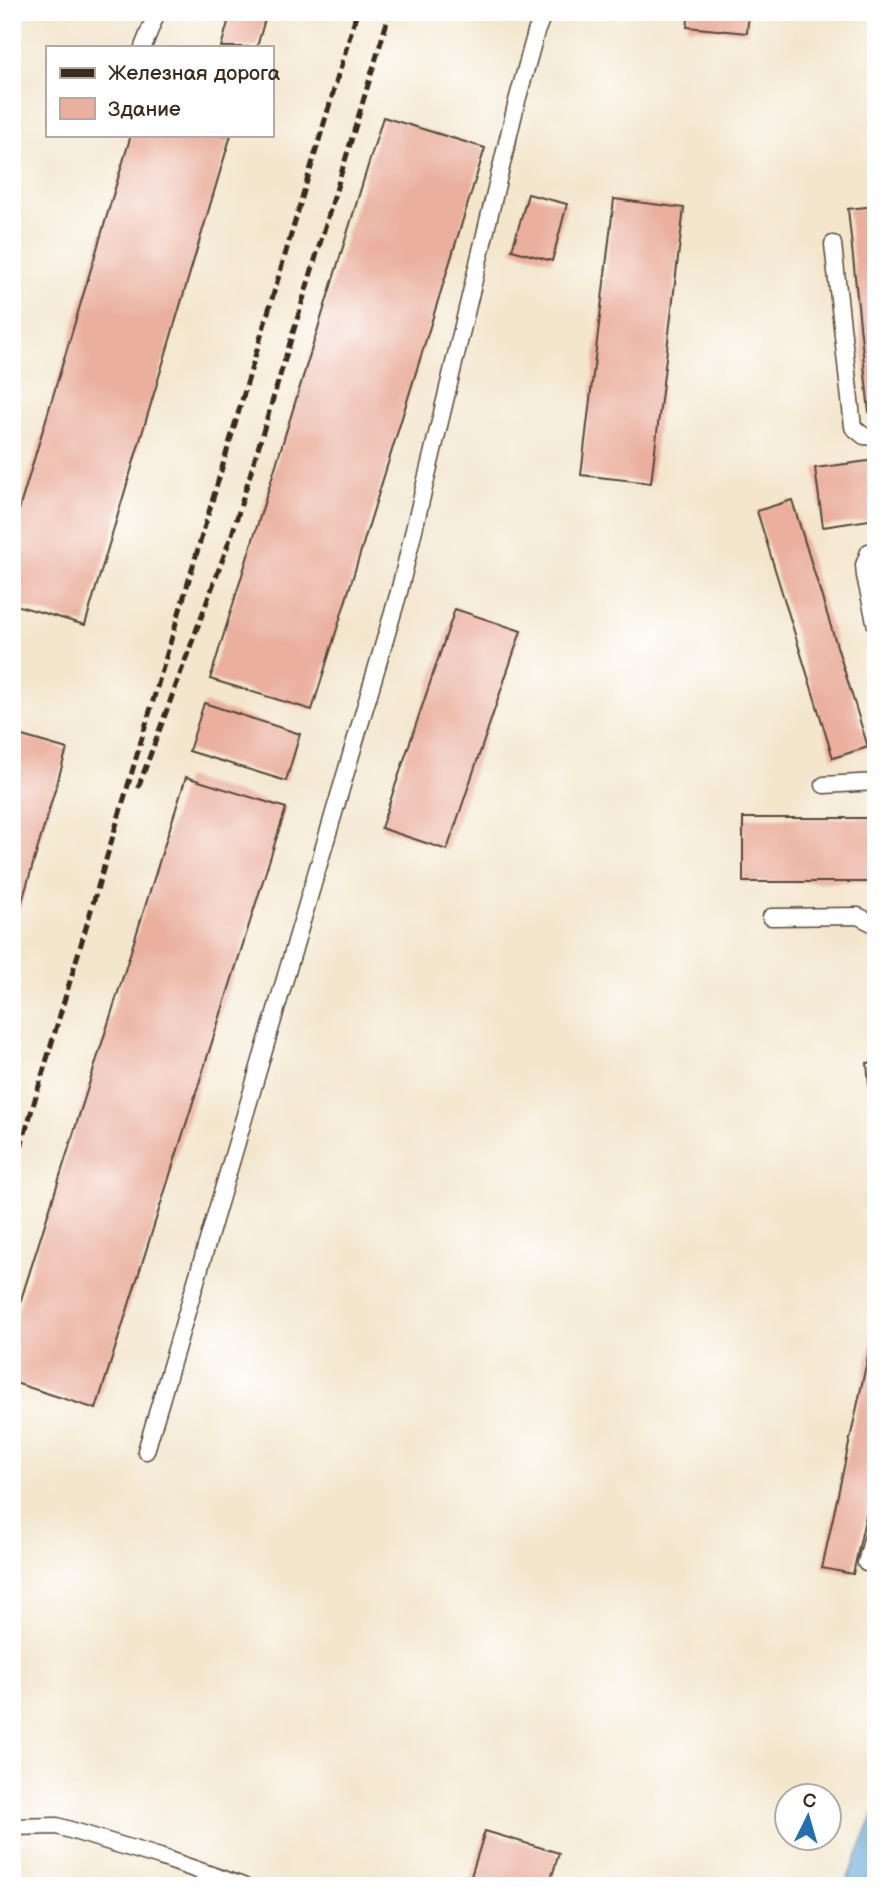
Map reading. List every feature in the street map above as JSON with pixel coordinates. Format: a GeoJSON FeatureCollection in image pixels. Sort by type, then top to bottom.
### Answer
{"type":"FeatureCollection","features":[{"type":"Feature","properties":{"kind":"lane"},"geometry":{"type":"LineString","coordinates":[[143,46],[157,12]]}},
{"type":"Feature","properties":{"kind":"lane"},"geometry":{"type":"LineString","coordinates":[[146,1451],[399,592],[517,101],[544,12]]}},
{"type":"Feature","properties":{"kind":"lane"},"geometry":{"type":"LineString","coordinates":[[833,244],[853,428],[864,436],[876,437]]}},
{"type":"Feature","properties":{"kind":"lane"},"geometry":{"type":"LineString","coordinates":[[876,550],[869,552],[864,565],[876,626]]}},
{"type":"Feature","properties":{"kind":"lane"},"geometry":{"type":"LineString","coordinates":[[824,785],[876,782]]}},
{"type":"Feature","properties":{"kind":"lane"},"geometry":{"type":"LineString","coordinates":[[771,917],[858,916],[876,925]]}},
{"type":"Feature","properties":{"kind":"lane"},"geometry":{"type":"LineString","coordinates":[[866,1563],[876,1525]]}},
{"type":"Feature","properties":{"kind":"lane"},"geometry":{"type":"LineString","coordinates":[[12,1827],[57,1826],[160,1857],[243,1886]]}},
{"type":"Feature","properties":{"kind":"water"},"geometry":{"type":"Polygon","coordinates":[[[876,1809],[876,1886],[845,1886],[876,1809]]]}},
{"type":"Feature","properties":{"kind":"building"},"geometry":{"type":"Polygon","coordinates":[[[231,12],[267,12],[257,46],[221,46],[231,12]]]}},
{"type":"Feature","properties":{"kind":"building"},"geometry":{"type":"Polygon","coordinates":[[[689,12],[749,12],[747,33],[687,27],[689,12]]]}},
{"type":"Feature","properties":{"kind":"building"},"geometry":{"type":"Polygon","coordinates":[[[383,117],[485,148],[312,710],[210,679],[383,117]]]}},
{"type":"Feature","properties":{"kind":"building"},"geometry":{"type":"Polygon","coordinates":[[[131,136],[231,136],[85,625],[12,604],[12,533],[131,136]]]}},
{"type":"Feature","properties":{"kind":"building"},"geometry":{"type":"Polygon","coordinates":[[[528,194],[567,204],[552,261],[512,250],[528,194]]]}},
{"type":"Feature","properties":{"kind":"building"},"geometry":{"type":"Polygon","coordinates":[[[614,199],[684,208],[651,483],[581,475],[614,199]]]}},
{"type":"Feature","properties":{"kind":"building"},"geometry":{"type":"Polygon","coordinates":[[[876,206],[876,412],[869,412],[848,209],[876,206]]]}},
{"type":"Feature","properties":{"kind":"building"},"geometry":{"type":"Polygon","coordinates":[[[876,460],[876,519],[823,527],[815,468],[876,460]]]}},
{"type":"Feature","properties":{"kind":"building"},"geometry":{"type":"Polygon","coordinates":[[[792,500],[868,747],[833,758],[757,511],[792,500]]]}},
{"type":"Feature","properties":{"kind":"building"},"geometry":{"type":"Polygon","coordinates":[[[455,609],[521,631],[447,850],[381,828],[455,609]]]}},
{"type":"Feature","properties":{"kind":"building"},"geometry":{"type":"Polygon","coordinates":[[[204,703],[300,734],[286,781],[189,751],[204,703]]]}},
{"type":"Feature","properties":{"kind":"building"},"geometry":{"type":"Polygon","coordinates":[[[12,733],[67,749],[13,932],[12,932],[12,733]]]}},
{"type":"Feature","properties":{"kind":"building"},"geometry":{"type":"Polygon","coordinates":[[[186,777],[286,808],[96,1409],[12,1382],[12,1328],[186,777]]]}},
{"type":"Feature","properties":{"kind":"building"},"geometry":{"type":"Polygon","coordinates":[[[743,818],[876,818],[876,882],[743,882],[743,818]]]}},
{"type":"Feature","properties":{"kind":"building"},"geometry":{"type":"Polygon","coordinates":[[[876,1062],[876,1143],[874,1143],[867,1063],[876,1062]]]}},
{"type":"Feature","properties":{"kind":"building"},"geometry":{"type":"Polygon","coordinates":[[[875,1324],[876,1470],[853,1574],[822,1568],[875,1324]]]}},
{"type":"Feature","properties":{"kind":"building"},"geometry":{"type":"Polygon","coordinates":[[[485,1831],[559,1853],[549,1886],[468,1886],[485,1831]]]}},
{"type":"Feature","properties":{"kind":"railway"},"geometry":{"type":"LineString","coordinates":[[12,1177],[357,12]]}},
{"type":"Feature","properties":{"kind":"railway"},"geometry":{"type":"LineString","coordinates":[[138,788],[233,531],[390,12]]}}]}
